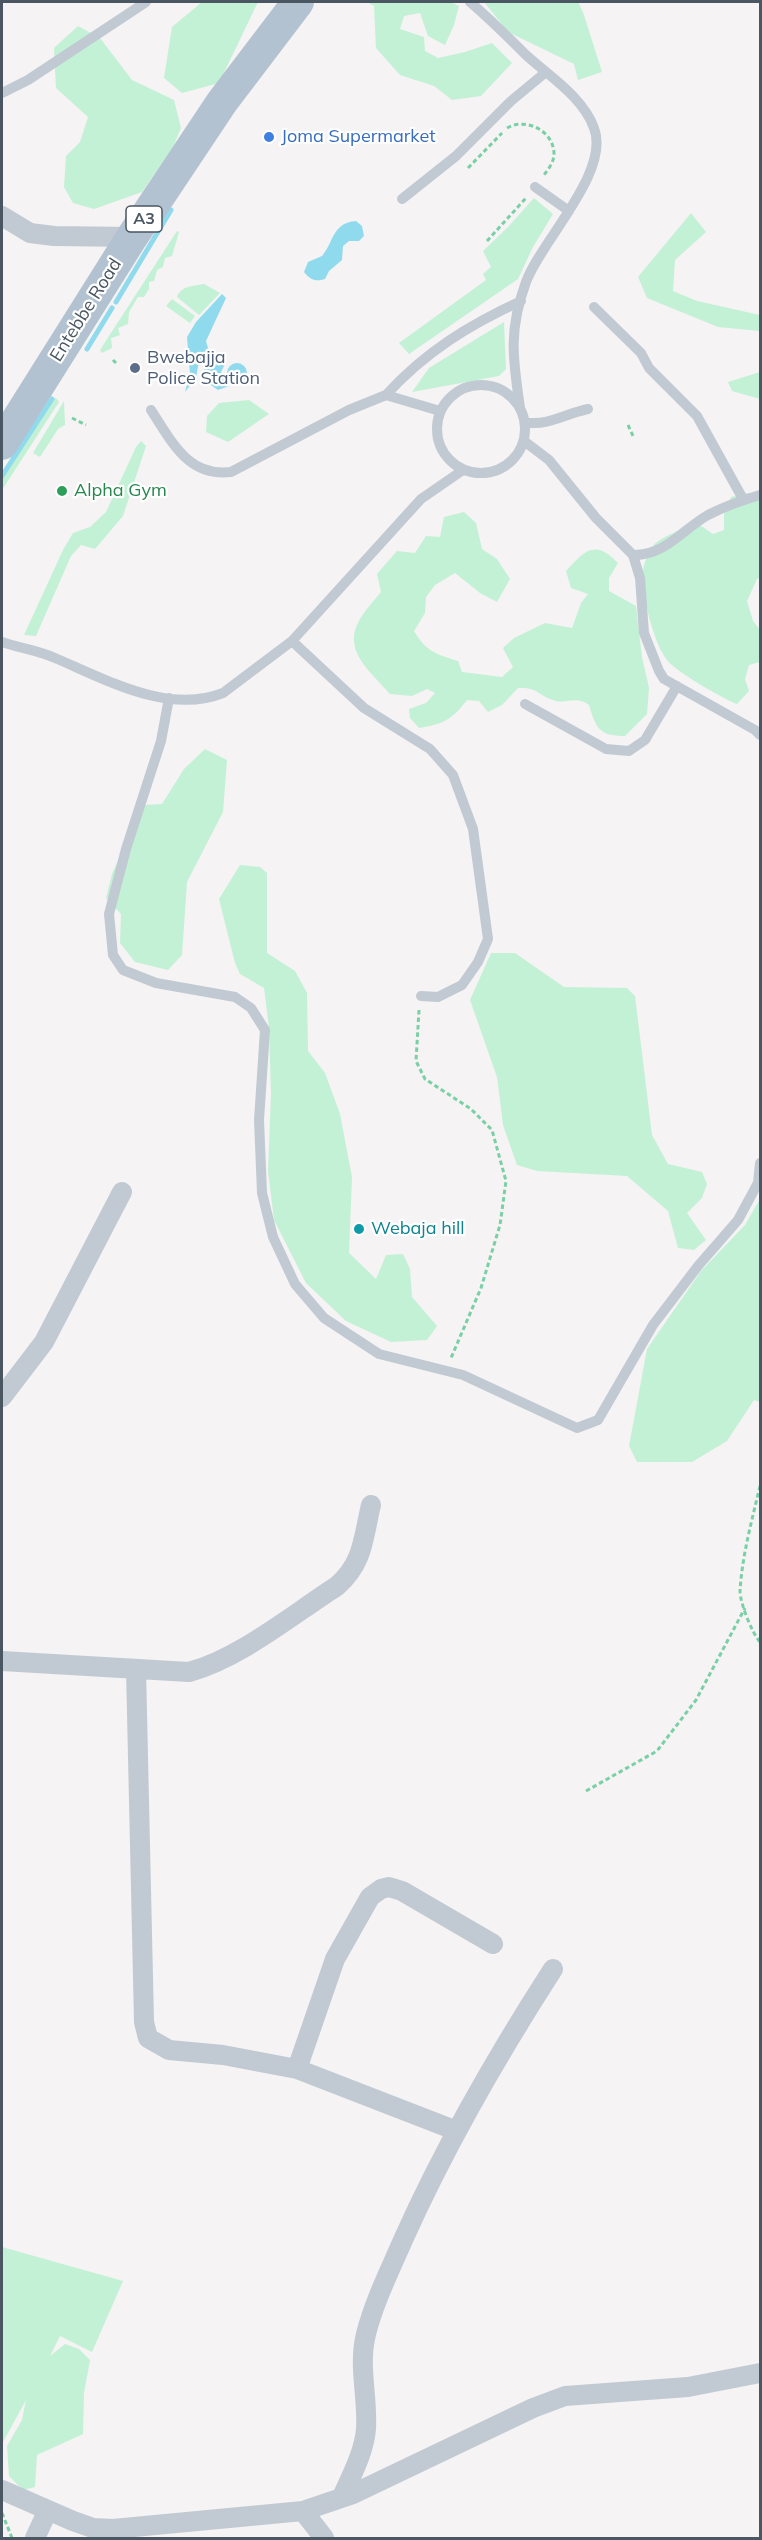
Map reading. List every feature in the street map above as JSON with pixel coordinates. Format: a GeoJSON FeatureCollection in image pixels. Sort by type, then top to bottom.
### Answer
{"type":"FeatureCollection","features":[{"type":"Feature","properties":{"kind":"main road","name":"Entebbe Road"},"geometry":{"type":"LineString","coordinates":[[2,444],[132,237],[222,102],[298,2]]}},
{"type":"Feature","properties":{"kind":"street"},"geometry":{"type":"LineString","coordinates":[[2,216],[30,233],[54,236],[132,237]]}},
{"type":"Feature","properties":{"kind":"street"},"geometry":{"type":"LineString","coordinates":[[2,1398],[44,1342],[122,1192]]}},
{"type":"Feature","properties":{"kind":"street"},"geometry":{"type":"LineString","coordinates":[[2,1661],[189,1672],[206,1667],[242,1648],[337,1586],[348,1576],[358,1563],[371,1505]]}},
{"type":"Feature","properties":{"kind":"street"},"geometry":{"type":"LineString","coordinates":[[136,1669],[144,2022],[148,2038],[169,2050],[223,2055],[297,2069],[457,2131]]}},
{"type":"Feature","properties":{"kind":"street"},"geometry":{"type":"LineString","coordinates":[[297,2069],[335,1959],[370,1897],[381,1889],[389,1887],[402,1891],[492,1944]]}},
{"type":"Feature","properties":{"kind":"street"},"geometry":{"type":"LineString","coordinates":[[342,2498],[362,2448],[366,2428],[362,2356],[367,2332],[394,2260],[428,2185],[457,2131],[507,2041],[553,1969]]}},
{"type":"Feature","properties":{"kind":"street"},"geometry":{"type":"LineString","coordinates":[[2,2490],[93,2528],[113,2529],[303,2511],[342,2498],[533,2408],[565,2396],[688,2387],[760,2373]]}},
{"type":"Feature","properties":{"kind":"street"},"geometry":{"type":"LineString","coordinates":[[35,2538],[48,2510]]}},
{"type":"Feature","properties":{"kind":"street"},"geometry":{"type":"LineString","coordinates":[[303,2511],[324,2538]]}},
{"type":"Feature","properties":{"kind":"lane"},"geometry":{"type":"LineString","coordinates":[[2,93],[28,80],[146,2]]}},
{"type":"Feature","properties":{"kind":"lane"},"geometry":{"type":"LineString","coordinates":[[470,2],[578,101],[594,128],[596,144],[588,177],[569,211],[540,253],[526,282],[514,327],[513,363],[520,408],[525,422],[524,441],[518,455],[507,466],[493,473],[478,474],[463,470],[450,462],[441,450],[436,435],[440,411],[449,397],[463,388],[479,384],[495,387],[510,395],[520,408]]}},
{"type":"Feature","properties":{"kind":"lane"},"geometry":{"type":"LineString","coordinates":[[402,199],[456,156],[511,100],[546,72]]}},
{"type":"Feature","properties":{"kind":"lane"},"geometry":{"type":"LineString","coordinates":[[535,187],[569,211]]}},
{"type":"Feature","properties":{"kind":"lane"},"geometry":{"type":"LineString","coordinates":[[151,410],[179,452],[198,468],[217,474],[231,472],[349,410],[386,395],[440,345],[477,321],[521,301]]}},
{"type":"Feature","properties":{"kind":"lane"},"geometry":{"type":"LineString","coordinates":[[594,307],[640,353],[649,368],[697,416],[743,499]]}},
{"type":"Feature","properties":{"kind":"lane"},"geometry":{"type":"LineString","coordinates":[[386,395],[440,411]]}},
{"type":"Feature","properties":{"kind":"lane"},"geometry":{"type":"LineString","coordinates":[[525,422],[537,425],[570,412],[588,410]]}},
{"type":"Feature","properties":{"kind":"lane"},"geometry":{"type":"LineString","coordinates":[[524,441],[549,460],[596,518],[633,555],[640,578],[644,633],[664,679],[759,731]]}},
{"type":"Feature","properties":{"kind":"lane"},"geometry":{"type":"LineString","coordinates":[[2,642],[52,656],[145,695],[169,698],[212,698],[223,693],[292,641],[421,499],[463,470]]}},
{"type":"Feature","properties":{"kind":"lane"},"geometry":{"type":"LineString","coordinates":[[633,555],[646,556],[680,536],[707,515],[743,499],[760,495]]}},
{"type":"Feature","properties":{"kind":"lane"},"geometry":{"type":"LineString","coordinates":[[292,641],[364,708],[430,749],[453,775],[473,829],[488,939],[478,962],[462,985],[438,997],[421,996]]}},
{"type":"Feature","properties":{"kind":"lane"},"geometry":{"type":"LineString","coordinates":[[525,704],[606,749],[629,751],[645,740],[677,686]]}},
{"type":"Feature","properties":{"kind":"lane"},"geometry":{"type":"LineString","coordinates":[[169,698],[162,741],[126,849],[110,914],[113,955],[123,970],[156,983],[235,997],[251,1008],[264,1030],[259,1120],[262,1193],[273,1237],[296,1284],[324,1318],[379,1354],[474,1380],[577,1428],[598,1420],[652,1325],[738,1220],[759,1181],[760,1163]]}},
{"type":"Feature","properties":{"kind":"path"},"geometry":{"type":"LineString","coordinates":[[468,168],[508,126],[519,123],[530,124],[551,141],[554,155],[549,168],[520,206],[487,241]]}},
{"type":"Feature","properties":{"kind":"path"},"geometry":{"type":"LineString","coordinates":[[72,418],[86,425]]}},
{"type":"Feature","properties":{"kind":"path"},"geometry":{"type":"LineString","coordinates":[[628,425],[634,438]]}},
{"type":"Feature","properties":{"kind":"path"},"geometry":{"type":"LineString","coordinates":[[421,996],[416,1061],[425,1079],[471,1109],[492,1130],[506,1181],[500,1224],[481,1288],[446,1371]]}},
{"type":"Feature","properties":{"kind":"path"},"geometry":{"type":"LineString","coordinates":[[760,1486],[749,1530],[740,1593],[754,1635],[760,1642]]}},
{"type":"Feature","properties":{"kind":"path"},"geometry":{"type":"LineString","coordinates":[[586,1791],[657,1751],[696,1700],[745,1608]]}},
{"type":"Feature","properties":{"kind":"path"},"geometry":{"type":"LineString","coordinates":[[2,2513],[12,2538]]}},
{"type":"Feature","properties":{"kind":"green space"},"geometry":{"type":"Polygon","coordinates":[[[202,2],[258,2],[219,83],[182,93],[164,78],[172,27],[202,2]]]}},
{"type":"Feature","properties":{"kind":"green space"},"geometry":{"type":"Polygon","coordinates":[[[367,2],[451,2],[459,6],[445,45],[428,36],[420,13],[404,16],[400,29],[424,37],[425,51],[438,58],[492,43],[512,63],[481,96],[452,100],[434,86],[400,75],[376,48],[374,6],[367,2]]]}},
{"type":"Feature","properties":{"kind":"green space"},"geometry":{"type":"Polygon","coordinates":[[[484,2],[578,2],[602,72],[578,80],[574,64],[508,32],[484,2]]]}},
{"type":"Feature","properties":{"kind":"green space"},"geometry":{"type":"Polygon","coordinates":[[[78,26],[100,38],[132,80],[174,100],[181,128],[173,147],[142,192],[94,209],[73,203],[64,187],[66,156],[80,142],[88,117],[56,88],[54,48],[78,26]]]}},
{"type":"Feature","properties":{"kind":"green space"},"geometry":{"type":"Polygon","coordinates":[[[534,198],[553,214],[533,247],[518,279],[409,354],[399,343],[486,280],[483,274],[491,267],[483,251],[534,198]]]}},
{"type":"Feature","properties":{"kind":"green space"},"geometry":{"type":"Polygon","coordinates":[[[691,213],[706,232],[675,260],[673,291],[697,301],[760,315],[760,331],[718,327],[647,298],[638,277],[691,213]]]}},
{"type":"Feature","properties":{"kind":"green space"},"geometry":{"type":"Polygon","coordinates":[[[177,231],[179,232],[172,256],[165,258],[163,267],[157,270],[154,281],[149,282],[149,289],[144,297],[138,297],[129,312],[128,324],[118,328],[120,335],[111,338],[112,348],[102,353],[100,350],[177,231]]]}},
{"type":"Feature","properties":{"kind":"green space"},"geometry":{"type":"Polygon","coordinates":[[[204,284],[220,293],[199,315],[177,297],[184,289],[204,284]]]}},
{"type":"Feature","properties":{"kind":"green space"},"geometry":{"type":"Polygon","coordinates":[[[172,299],[195,316],[190,323],[166,306],[172,299]]]}},
{"type":"Feature","properties":{"kind":"green space"},"geometry":{"type":"Polygon","coordinates":[[[504,322],[506,369],[499,376],[412,392],[429,368],[504,322]]]}},
{"type":"Feature","properties":{"kind":"green space"},"geometry":{"type":"Polygon","coordinates":[[[760,372],[760,399],[732,391],[728,382],[760,372]]]}},
{"type":"Feature","properties":{"kind":"green space"},"geometry":{"type":"Polygon","coordinates":[[[56,398],[59,402],[2,490],[2,476],[52,399],[56,398]]]}},
{"type":"Feature","properties":{"kind":"green space"},"geometry":{"type":"Polygon","coordinates":[[[249,400],[269,414],[228,442],[206,432],[207,416],[219,403],[249,400]]]}},
{"type":"Feature","properties":{"kind":"green space"},"geometry":{"type":"Polygon","coordinates":[[[64,401],[65,425],[58,429],[40,457],[33,453],[64,401]]]}},
{"type":"Feature","properties":{"kind":"green space"},"geometry":{"type":"Polygon","coordinates":[[[141,441],[146,446],[123,516],[95,549],[81,545],[71,556],[36,636],[24,635],[73,533],[90,527],[106,512],[136,447],[141,441]]]}},
{"type":"Feature","properties":{"kind":"green space"},"geometry":{"type":"Polygon","coordinates":[[[747,493],[760,498],[760,578],[757,579],[747,601],[753,621],[760,630],[760,662],[749,665],[745,679],[749,691],[737,704],[689,678],[667,660],[657,642],[649,618],[643,572],[650,549],[655,543],[697,523],[713,534],[724,530],[724,514],[731,497],[747,493]]]}},
{"type":"Feature","properties":{"kind":"green space"},"geometry":{"type":"Polygon","coordinates":[[[464,512],[476,523],[482,549],[497,559],[510,579],[497,602],[480,593],[455,573],[435,585],[426,597],[425,613],[414,631],[418,638],[432,651],[458,661],[462,672],[502,677],[513,667],[503,648],[514,638],[545,623],[572,628],[581,603],[588,594],[571,588],[566,571],[590,550],[603,551],[618,563],[609,578],[609,591],[636,606],[642,657],[649,688],[647,714],[625,736],[616,736],[600,729],[589,705],[584,702],[558,701],[525,688],[518,688],[502,705],[488,712],[479,701],[467,700],[446,720],[419,728],[410,718],[409,709],[426,703],[435,693],[427,689],[412,696],[390,694],[362,662],[354,644],[354,634],[363,615],[381,592],[377,574],[397,551],[415,553],[426,536],[440,537],[444,517],[464,512]]]}},
{"type":"Feature","properties":{"kind":"green space"},"geometry":{"type":"Polygon","coordinates":[[[205,749],[227,760],[223,812],[187,882],[182,955],[168,970],[135,962],[120,943],[121,914],[106,898],[112,874],[143,805],[162,804],[184,769],[205,749]]]}},
{"type":"Feature","properties":{"kind":"green space"},"geometry":{"type":"Polygon","coordinates":[[[240,865],[260,867],[267,873],[267,953],[295,971],[307,993],[308,1051],[325,1073],[340,1114],[352,1177],[349,1253],[376,1279],[386,1255],[403,1254],[410,1269],[412,1297],[437,1326],[427,1340],[391,1342],[346,1321],[306,1283],[274,1220],[268,1171],[271,1094],[269,1028],[264,988],[240,974],[235,963],[219,899],[240,865]]]}},
{"type":"Feature","properties":{"kind":"green space"},"geometry":{"type":"Polygon","coordinates":[[[491,953],[515,953],[564,987],[627,988],[635,996],[652,1135],[668,1164],[702,1172],[707,1184],[702,1198],[687,1213],[706,1240],[694,1250],[678,1248],[668,1211],[627,1176],[537,1171],[517,1165],[503,1125],[497,1077],[470,1000],[491,953]]]}},
{"type":"Feature","properties":{"kind":"green space"},"geometry":{"type":"Polygon","coordinates":[[[760,1199],[760,1402],[754,1400],[727,1441],[692,1462],[637,1462],[629,1446],[647,1349],[701,1271],[745,1225],[760,1199]]]}},
{"type":"Feature","properties":{"kind":"green space"},"geometry":{"type":"Polygon","coordinates":[[[2,2247],[123,2281],[92,2352],[60,2336],[50,2356],[65,2344],[79,2349],[90,2360],[84,2393],[83,2434],[37,2455],[35,2487],[23,2490],[9,2476],[7,2446],[22,2420],[26,2400],[2,2444],[2,2247]]]}},
{"type":"Feature","properties":{"kind":"water"},"geometry":{"type":"Polygon","coordinates":[[[356,221],[362,226],[364,236],[359,241],[349,241],[343,246],[342,260],[329,271],[325,279],[313,280],[309,277],[304,272],[308,262],[322,256],[334,234],[342,225],[356,221]]]}},
{"type":"Feature","properties":{"kind":"water"},"geometry":{"type":"Polygon","coordinates":[[[222,294],[226,298],[206,341],[210,355],[198,366],[196,378],[185,392],[190,374],[187,337],[196,322],[222,294]]]}},
{"type":"Feature","properties":{"kind":"water"},"geometry":{"type":"Polygon","coordinates":[[[218,360],[225,364],[221,372],[229,386],[218,390],[205,381],[203,371],[212,361],[218,360]]]}},
{"type":"Feature","properties":{"kind":"water"},"geometry":{"type":"Polygon","coordinates":[[[237,363],[244,366],[247,373],[244,380],[237,383],[230,380],[227,373],[230,366],[237,363]]]}},
{"type":"Feature","properties":{"kind":"waterway"},"geometry":{"type":"LineString","coordinates":[[116,302],[171,210]]}},
{"type":"Feature","properties":{"kind":"waterway"},"geometry":{"type":"LineString","coordinates":[[87,349],[112,308]]}},
{"type":"Feature","properties":{"kind":"waterway"},"geometry":{"type":"LineString","coordinates":[[2,476],[52,399]]}},
{"type":"Feature","properties":{"kind":"place","name":"Joma Supermarket"},"geometry":{"type":"Point","coordinates":[269,137]}},
{"type":"Feature","properties":{"kind":"place","name":"Bwebajja Police Station"},"geometry":{"type":"Point","coordinates":[135,368]}},
{"type":"Feature","properties":{"kind":"place","name":"Alpha Gym"},"geometry":{"type":"Point","coordinates":[62,491]}},
{"type":"Feature","properties":{"kind":"place","name":"Webaja hill"},"geometry":{"type":"Point","coordinates":[359,1229]}}]}
